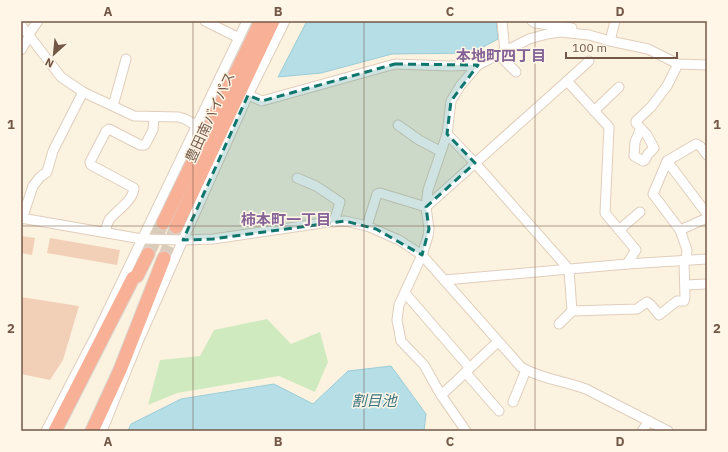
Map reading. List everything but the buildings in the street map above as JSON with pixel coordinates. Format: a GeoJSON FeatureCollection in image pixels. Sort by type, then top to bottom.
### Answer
{"type":"FeatureCollection","features":[{"type":"Feature","properties":{"kind":"highway","name":"豊田南バイパス"},"geometry":{"type":"LineString","coordinates":[[163,223],[261,21]]}},
{"type":"Feature","properties":{"kind":"highway","name":"豊田南バイパス"},"geometry":{"type":"LineString","coordinates":[[176,227],[273,21]]}},
{"type":"Feature","properties":{"kind":"highway"},"geometry":{"type":"LineString","coordinates":[[55,431],[133,278],[137,276],[148,254]]}},
{"type":"Feature","properties":{"kind":"highway"},"geometry":{"type":"LineString","coordinates":[[92,431],[120,370],[152,292],[162,262]]}},
{"type":"Feature","properties":{"kind":"street"},"geometry":{"type":"LineString","coordinates":[[21,50],[38,21]]}},
{"type":"Feature","properties":{"kind":"street"},"geometry":{"type":"LineString","coordinates":[[205,21],[239,38]]}},
{"type":"Feature","properties":{"kind":"street"},"geometry":{"type":"LineString","coordinates":[[46,431],[97,333],[247,21]]}},
{"type":"Feature","properties":{"kind":"street"},"geometry":{"type":"LineString","coordinates":[[102,431],[138,342],[183,240],[248,95],[285,21]]}},
{"type":"Feature","properties":{"kind":"street"},"geometry":{"type":"LineString","coordinates":[[502,21],[502,53],[516,72]]}},
{"type":"Feature","properties":{"kind":"street"},"geometry":{"type":"LineString","coordinates":[[532,21],[535,23],[584,30],[589,35]]}},
{"type":"Feature","properties":{"kind":"street"},"geometry":{"type":"LineString","coordinates":[[610,41],[615,21]]}},
{"type":"Feature","properties":{"kind":"street"},"geometry":{"type":"LineString","coordinates":[[21,25],[61,77],[83,92],[134,116],[154,118],[179,117],[197,126]]}},
{"type":"Feature","properties":{"kind":"street"},"geometry":{"type":"LineString","coordinates":[[466,431],[441,395],[424,365],[401,340],[397,320],[399,305],[422,255],[428,236],[429,229],[426,207],[428,190],[447,134],[451,101],[460,86],[478,65],[529,39],[548,34],[572,32],[589,35],[648,49],[678,64],[707,65]]}},
{"type":"Feature","properties":{"kind":"street"},"geometry":{"type":"LineString","coordinates":[[113,106],[126,59]]}},
{"type":"Feature","properties":{"kind":"street"},"geometry":{"type":"LineString","coordinates":[[426,207],[589,61]]}},
{"type":"Feature","properties":{"kind":"street"},"geometry":{"type":"LineString","coordinates":[[248,95],[262,101],[395,64],[449,66],[478,65]]}},
{"type":"Feature","properties":{"kind":"street"},"geometry":{"type":"LineString","coordinates":[[640,130],[636,121],[667,86],[678,64]]}},
{"type":"Feature","properties":{"kind":"street"},"geometry":{"type":"LineString","coordinates":[[567,81],[609,127],[605,213],[636,250],[627,264]]}},
{"type":"Feature","properties":{"kind":"street"},"geometry":{"type":"LineString","coordinates":[[594,111],[619,87]]}},
{"type":"Feature","properties":{"kind":"street"},"geometry":{"type":"LineString","coordinates":[[83,92],[53,150],[47,172],[40,177],[33,186],[22,218],[142,239],[183,240],[213,239],[345,221],[367,226],[399,240],[422,255],[513,360],[526,370],[586,389],[668,431]]}},
{"type":"Feature","properties":{"kind":"street"},"geometry":{"type":"LineString","coordinates":[[105,232],[109,221],[128,201],[134,192],[134,188],[91,165],[90,162],[106,131],[109,129],[140,145],[145,145],[153,130],[154,118]]}},
{"type":"Feature","properties":{"kind":"street"},"geometry":{"type":"LineString","coordinates":[[398,125],[419,140],[440,151]]}},
{"type":"Feature","properties":{"kind":"street"},"geometry":{"type":"LineString","coordinates":[[447,134],[475,163],[569,270],[572,311]]}},
{"type":"Feature","properties":{"kind":"street"},"geometry":{"type":"LineString","coordinates":[[559,324],[572,311],[638,309],[647,302],[659,315],[677,301],[684,301],[685,260],[687,250],[680,230],[653,194],[667,161],[696,144],[700,146],[707,155]]}},
{"type":"Feature","properties":{"kind":"street"},"geometry":{"type":"LineString","coordinates":[[667,161],[707,214]]}},
{"type":"Feature","properties":{"kind":"street"},"geometry":{"type":"LineString","coordinates":[[297,178],[316,186],[340,202],[334,222]]}},
{"type":"Feature","properties":{"kind":"street"},"geometry":{"type":"LineString","coordinates":[[367,226],[377,194],[380,193],[426,207]]}},
{"type":"Feature","properties":{"kind":"street"},"geometry":{"type":"LineString","coordinates":[[619,230],[640,212]]}},
{"type":"Feature","properties":{"kind":"street"},"geometry":{"type":"LineString","coordinates":[[680,230],[707,218]]}},
{"type":"Feature","properties":{"kind":"street"},"geometry":{"type":"LineString","coordinates":[[445,280],[627,264],[707,259]]}},
{"type":"Feature","properties":{"kind":"street"},"geometry":{"type":"LineString","coordinates":[[685,285],[707,284]]}},
{"type":"Feature","properties":{"kind":"street"},"geometry":{"type":"LineString","coordinates":[[405,293],[468,370],[499,411]]}},
{"type":"Feature","properties":{"kind":"street"},"geometry":{"type":"LineString","coordinates":[[441,395],[498,342]]}},
{"type":"Feature","properties":{"kind":"street"},"geometry":{"type":"LineString","coordinates":[[513,402],[526,370]]}},
{"type":"Feature","properties":{"kind":"street"},"geometry":{"type":"LineString","coordinates":[[642,431],[648,421]]}},
{"type":"Feature","properties":{"kind":"highlighted area"},"geometry":{"type":"Polygon","coordinates":[[[395,64],[478,65],[451,101],[447,134],[475,163],[426,207],[429,229],[422,255],[376,229],[345,221],[213,239],[183,240],[248,95],[262,101],[395,64]]]}},
{"type":"Feature","properties":{"kind":"green space"},"geometry":{"type":"Polygon","coordinates":[[[267,319],[291,344],[320,332],[328,362],[315,392],[279,376],[177,393],[148,405],[160,360],[200,356],[214,330],[267,319]]]}},
{"type":"Feature","properties":{"kind":"water"},"geometry":{"type":"Polygon","coordinates":[[[307,21],[496,21],[498,39],[472,53],[392,54],[321,73],[278,77],[307,21]]]}},
{"type":"Feature","properties":{"kind":"water","name":"割目池"},"geometry":{"type":"Polygon","coordinates":[[[391,366],[426,414],[424,431],[128,431],[131,424],[181,399],[274,384],[313,404],[348,371],[391,366]]]}},
{"type":"Feature","properties":{"kind":"tunnel"},"geometry":{"type":"LineString","coordinates":[[148,254],[163,223]]}},
{"type":"Feature","properties":{"kind":"tunnel"},"geometry":{"type":"LineString","coordinates":[[164,258],[176,227]]}},
{"type":"Feature","properties":{"kind":"district","name":"本地町四丁目"},"geometry":{"type":"Point","coordinates":[501,55]}},
{"type":"Feature","properties":{"kind":"district","name":"柿本町一丁目"},"geometry":{"type":"Point","coordinates":[286,219]}}]}
